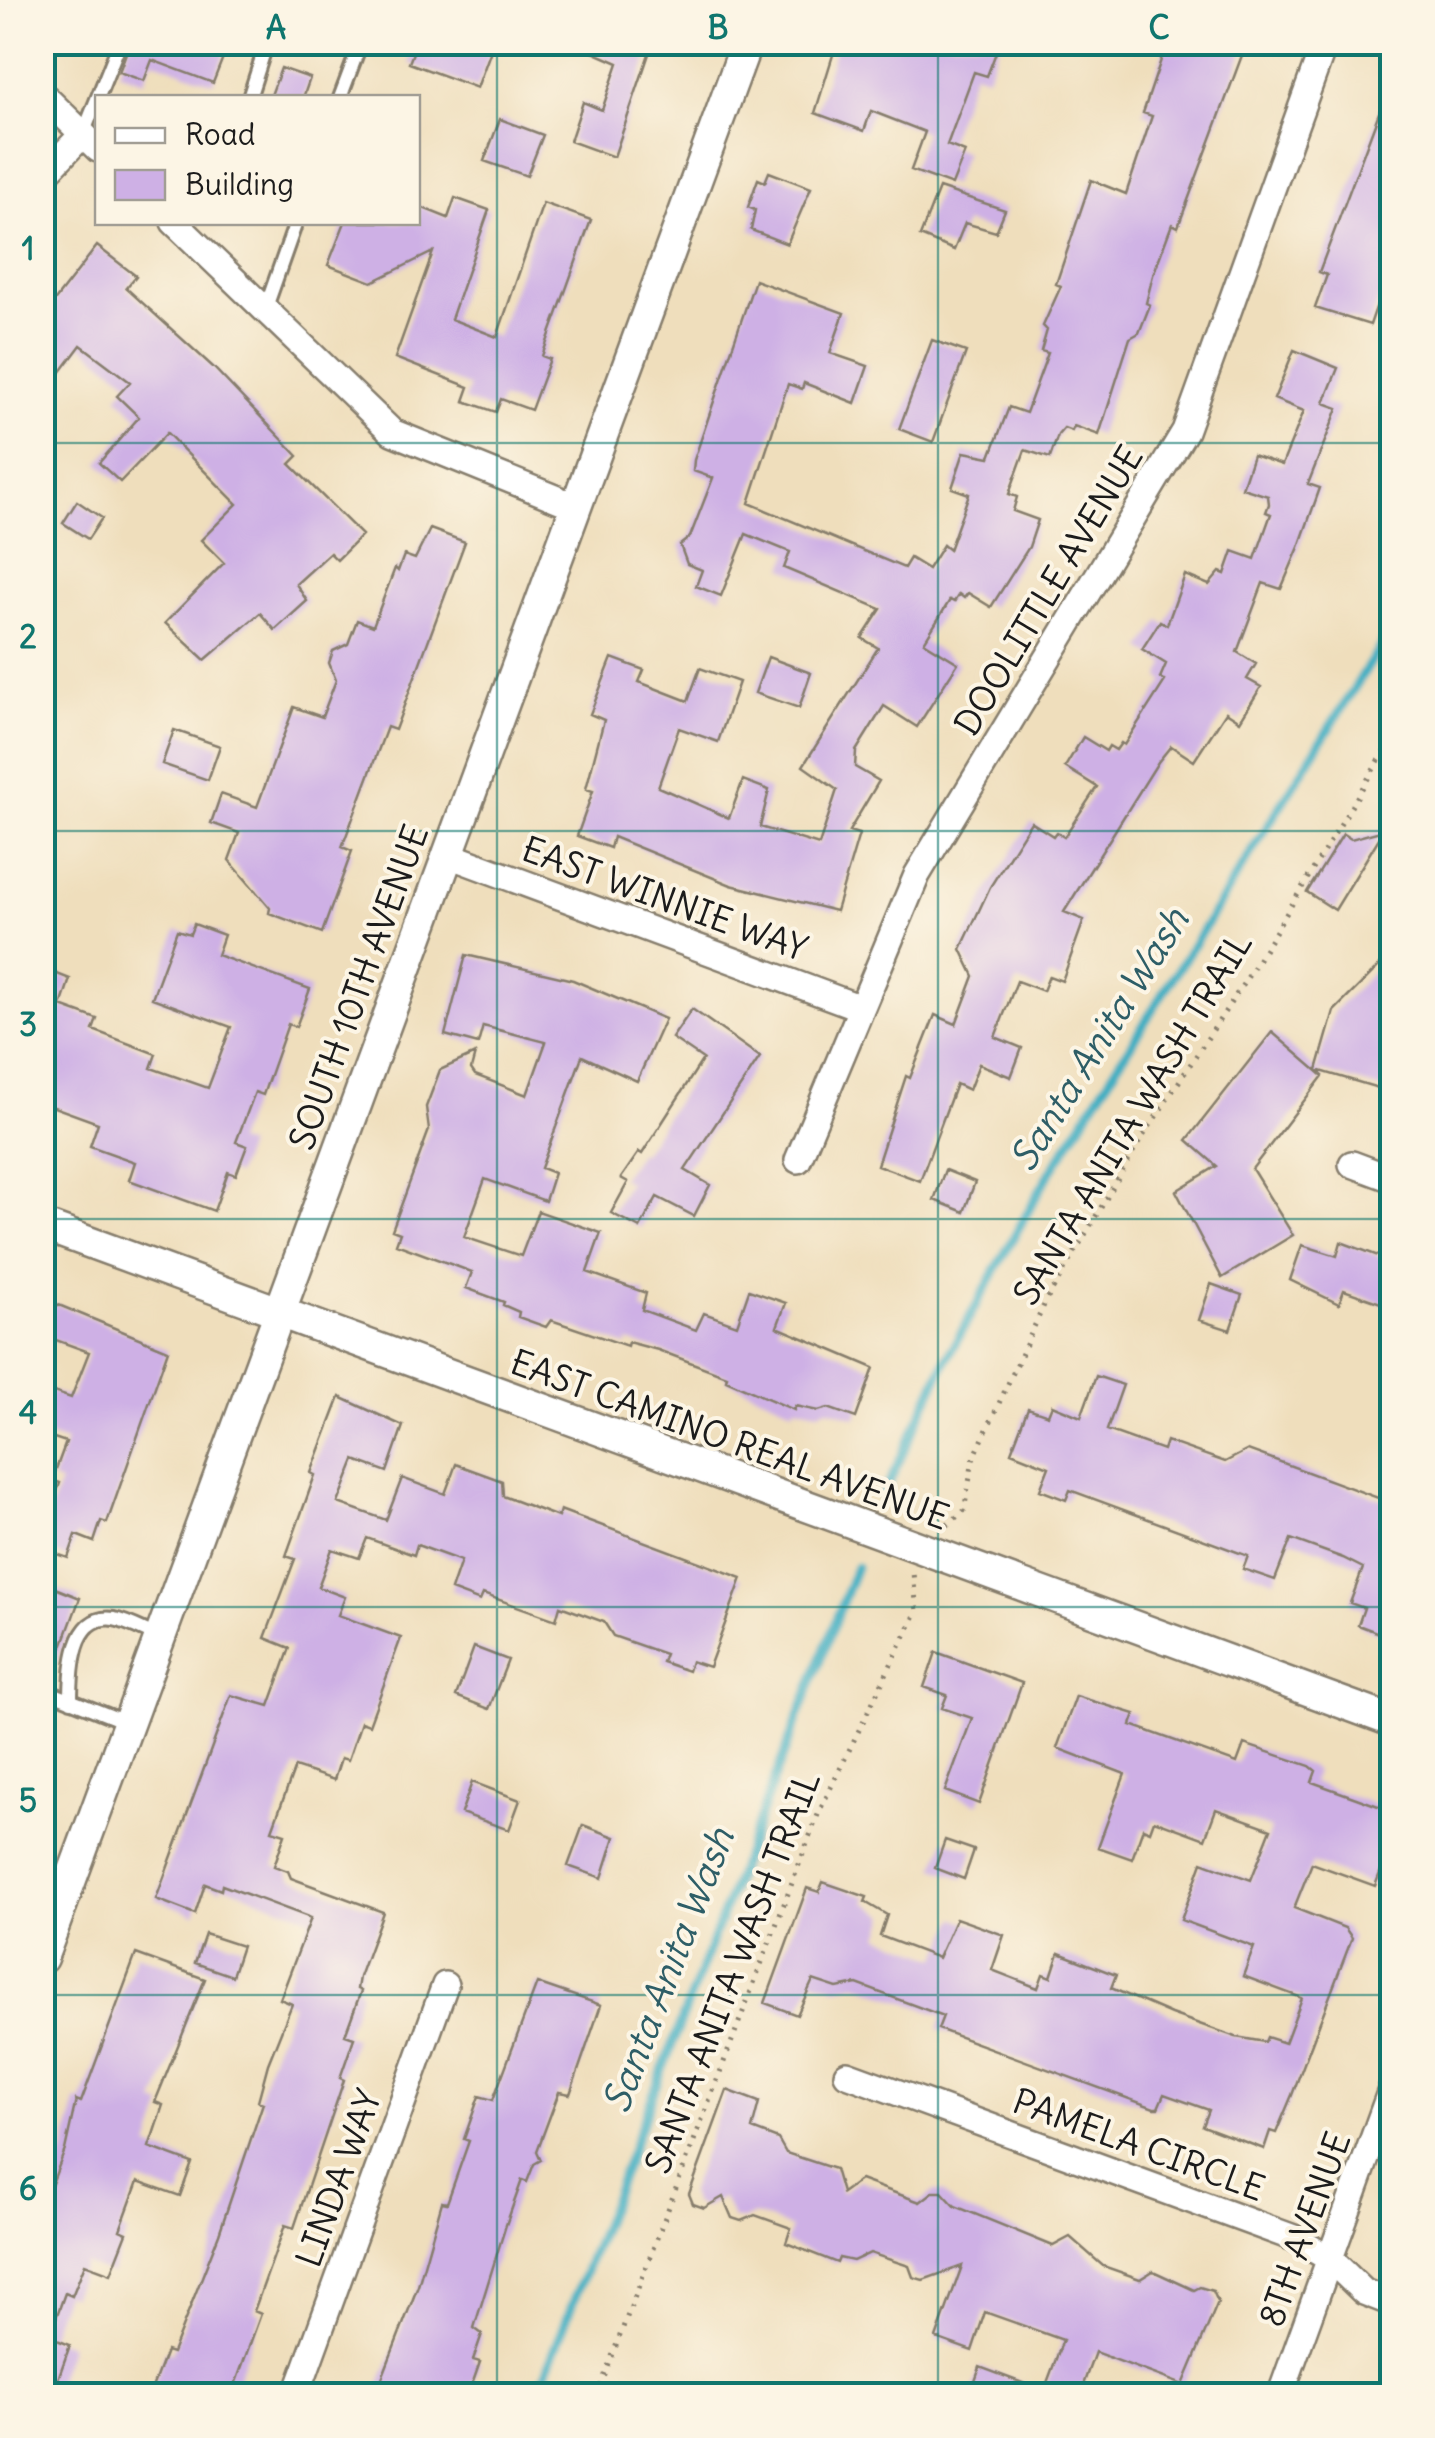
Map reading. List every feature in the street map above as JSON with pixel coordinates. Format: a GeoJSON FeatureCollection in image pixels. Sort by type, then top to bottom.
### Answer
{"type":"FeatureCollection","features":[{"type":"Feature","properties":{"kind":"street","name":"SOUTH 10TH AVENUE"},"geometry":{"type":"LineString","coordinates":[[42,1958],[747,42]]}},
{"type":"Feature","properties":{"kind":"street","name":"DOOLITTLE AVENUE"},"geometry":{"type":"LineString","coordinates":[[798,1160],[917,875],[1185,430],[1325,42]]}},
{"type":"Feature","properties":{"kind":"street"},"geometry":{"type":"LineString","coordinates":[[42,94],[92,139],[42,177]]}},
{"type":"Feature","properties":{"kind":"street"},"geometry":{"type":"LineString","coordinates":[[184,227],[392,432],[577,507]]}},
{"type":"Feature","properties":{"kind":"street","name":"EAST WINNIE WAY"},"geometry":{"type":"LineString","coordinates":[[446,854],[860,1008]]}},
{"type":"Feature","properties":{"kind":"street"},"geometry":{"type":"LineString","coordinates":[[1352,1164],[1392,1179]]}},
{"type":"Feature","properties":{"kind":"street","name":"EAST CAMINO REAL AVENUE"},"geometry":{"type":"LineString","coordinates":[[42,1225],[1392,1721]]}},
{"type":"Feature","properties":{"kind":"street","name":"LINDA WAY"},"geometry":{"type":"LineString","coordinates":[[296,2396],[445,1985]]}},
{"type":"Feature","properties":{"kind":"street","name":"PAMELA CIRCLE"},"geometry":{"type":"LineString","coordinates":[[847,2074],[1294,2238],[1330,2260],[1364,2292],[1392,2303]]}},
{"type":"Feature","properties":{"kind":"street","name":"8TH AVENUE"},"geometry":{"type":"LineString","coordinates":[[1280,2396],[1392,2087]]}},
{"type":"Feature","properties":{"kind":"lane"},"geometry":{"type":"LineString","coordinates":[[105,95],[120,42]]}},
{"type":"Feature","properties":{"kind":"lane"},"geometry":{"type":"LineString","coordinates":[[251,95],[267,42]]}},
{"type":"Feature","properties":{"kind":"lane"},"geometry":{"type":"LineString","coordinates":[[341,95],[358,50]]}},
{"type":"Feature","properties":{"kind":"lane"},"geometry":{"type":"LineString","coordinates":[[264,310],[295,225]]}},
{"type":"Feature","properties":{"kind":"lane"},"geometry":{"type":"LineString","coordinates":[[70,1700],[72,1666],[88,1627],[101,1619],[119,1620],[160,1637]]}},
{"type":"Feature","properties":{"kind":"lane"},"geometry":{"type":"LineString","coordinates":[[42,1690],[128,1723]]}},
{"type":"Feature","properties":{"kind":"path","name":"SANTA ANITA WASH TRAIL"},"geometry":{"type":"LineString","coordinates":[[941,1530],[964,1511],[980,1443],[1018,1356],[1080,1240],[1392,739]]}},
{"type":"Feature","properties":{"kind":"path","name":"SANTA ANITA WASH TRAIL"},"geometry":{"type":"LineString","coordinates":[[596,2396],[819,1812],[917,1612],[913,1573]]}},
{"type":"Feature","properties":{"kind":"building"},"geometry":{"type":"Polygon","coordinates":[[[130,42],[229,42],[213,83],[152,60],[144,81],[119,72],[130,42]]]}},
{"type":"Feature","properties":{"kind":"building"},"geometry":{"type":"Polygon","coordinates":[[[417,42],[494,42],[477,88],[409,63],[417,42]]]}},
{"type":"Feature","properties":{"kind":"building"},"geometry":{"type":"Polygon","coordinates":[[[570,42],[653,42],[614,157],[570,141],[583,102],[602,110],[618,63],[570,42]]]}},
{"type":"Feature","properties":{"kind":"building"},"geometry":{"type":"Polygon","coordinates":[[[837,42],[1000,42],[987,76],[974,72],[947,145],[965,152],[952,185],[911,170],[925,132],[871,111],[864,131],[815,113],[837,42]]]}},
{"type":"Feature","properties":{"kind":"building"},"geometry":{"type":"Polygon","coordinates":[[[1167,42],[1238,42],[1236,47],[1244,50],[1178,227],[1172,224],[1153,275],[1146,303],[1150,305],[1139,333],[1130,338],[1099,435],[1074,426],[1072,431],[1064,428],[1050,458],[1025,450],[1009,494],[1017,497],[1013,511],[1038,520],[1029,547],[991,607],[968,593],[964,598],[959,594],[954,602],[950,600],[924,642],[958,663],[917,727],[884,706],[856,751],[855,767],[879,781],[849,831],[859,834],[836,911],[731,885],[613,837],[610,848],[577,836],[593,791],[586,789],[604,720],[590,714],[612,658],[644,670],[639,682],[688,701],[700,668],[739,682],[718,742],[679,728],[658,787],[729,818],[743,780],[769,790],[760,827],[819,845],[837,790],[803,766],[878,648],[862,638],[881,609],[784,568],[790,552],[746,534],[721,596],[696,586],[702,570],[687,564],[680,545],[690,537],[713,478],[693,471],[694,460],[755,280],[844,313],[830,353],[868,366],[855,403],[804,383],[802,389],[788,384],[749,503],[904,568],[910,558],[928,569],[943,545],[949,550],[969,494],[952,488],[964,452],[990,457],[1009,407],[1026,413],[1048,353],[1041,351],[1047,330],[1043,326],[1061,286],[1056,284],[1091,180],[1126,194],[1152,116],[1143,113],[1167,42]]]}},
{"type":"Feature","properties":{"kind":"building"},"geometry":{"type":"Polygon","coordinates":[[[281,68],[310,78],[304,95],[271,95],[281,68]]]}},
{"type":"Feature","properties":{"kind":"building"},"geometry":{"type":"Polygon","coordinates":[[[1389,86],[1392,290],[1383,287],[1370,325],[1315,308],[1327,275],[1319,272],[1389,86]]]}},
{"type":"Feature","properties":{"kind":"building"},"geometry":{"type":"Polygon","coordinates":[[[500,119],[543,135],[527,176],[484,161],[500,119]]]}},
{"type":"Feature","properties":{"kind":"building"},"geometry":{"type":"Polygon","coordinates":[[[769,172],[811,188],[787,244],[751,230],[755,210],[748,207],[758,179],[765,182],[769,172]]]}},
{"type":"Feature","properties":{"kind":"building"},"geometry":{"type":"Polygon","coordinates":[[[939,188],[1005,210],[996,232],[965,223],[954,250],[920,236],[939,188]]]}},
{"type":"Feature","properties":{"kind":"building"},"geometry":{"type":"Polygon","coordinates":[[[455,198],[489,210],[451,319],[497,337],[543,203],[591,220],[542,356],[550,359],[531,410],[501,399],[496,412],[464,401],[469,387],[395,358],[433,252],[372,282],[328,265],[344,225],[420,225],[420,207],[448,218],[455,198]]]}},
{"type":"Feature","properties":{"kind":"building"},"geometry":{"type":"Polygon","coordinates":[[[97,246],[136,276],[126,288],[213,367],[298,456],[290,464],[362,535],[337,560],[330,553],[296,584],[307,601],[275,630],[260,613],[205,660],[165,623],[224,563],[201,540],[237,504],[167,433],[120,482],[99,463],[139,417],[117,396],[130,382],[81,345],[42,397],[42,317],[97,246]]]}},
{"type":"Feature","properties":{"kind":"building"},"geometry":{"type":"Polygon","coordinates":[[[932,340],[966,352],[933,442],[899,429],[932,340]]]}},
{"type":"Feature","properties":{"kind":"building"},"geometry":{"type":"Polygon","coordinates":[[[1294,350],[1338,368],[1324,403],[1338,408],[1308,484],[1320,488],[1299,547],[1281,589],[1263,583],[1237,652],[1256,664],[1247,679],[1261,687],[1240,721],[1226,712],[1194,761],[1171,746],[1158,762],[1064,912],[1084,920],[1062,981],[1049,976],[1043,991],[1017,981],[995,1037],[1022,1048],[1011,1077],[979,1064],[969,1090],[956,1084],[920,1181],[877,1165],[906,1076],[910,1078],[935,1015],[956,1024],[974,976],[961,949],[990,887],[1031,822],[1053,836],[1056,832],[1064,837],[1097,787],[1065,767],[1083,737],[1106,751],[1109,746],[1116,750],[1121,743],[1124,745],[1165,681],[1160,678],[1166,664],[1142,649],[1160,621],[1167,625],[1185,575],[1209,585],[1220,572],[1225,574],[1233,551],[1255,559],[1271,514],[1266,512],[1268,496],[1242,488],[1253,455],[1282,465],[1304,411],[1274,399],[1294,350]]]}},
{"type":"Feature","properties":{"kind":"building"},"geometry":{"type":"Polygon","coordinates":[[[77,501],[102,518],[88,539],[63,523],[77,501]]]}},
{"type":"Feature","properties":{"kind":"building"},"geometry":{"type":"Polygon","coordinates":[[[430,529],[465,542],[395,730],[387,727],[342,847],[352,851],[322,933],[269,913],[270,908],[229,860],[239,833],[211,823],[221,794],[257,807],[294,707],[322,717],[336,680],[329,663],[333,651],[348,644],[357,620],[373,626],[395,568],[398,571],[404,555],[415,559],[430,529]]]}},
{"type":"Feature","properties":{"kind":"building"},"geometry":{"type":"Polygon","coordinates":[[[768,657],[811,673],[799,708],[755,693],[768,657]]]}},
{"type":"Feature","properties":{"kind":"building"},"geometry":{"type":"Polygon","coordinates":[[[174,730],[220,746],[208,780],[162,764],[174,730]]]}},
{"type":"Feature","properties":{"kind":"building"},"geometry":{"type":"Polygon","coordinates":[[[1384,830],[1335,910],[1307,892],[1343,834],[1351,839],[1384,830]]]}},
{"type":"Feature","properties":{"kind":"building"},"geometry":{"type":"Polygon","coordinates":[[[194,924],[224,935],[217,955],[310,989],[296,1027],[288,1024],[263,1095],[255,1092],[236,1142],[247,1146],[236,1175],[228,1172],[214,1211],[129,1180],[135,1162],[90,1146],[98,1123],[51,1106],[42,1091],[42,968],[70,979],[61,1006],[97,1019],[93,1030],[156,1054],[151,1068],[208,1088],[231,1027],[152,998],[177,930],[190,934],[194,924]]]}},
{"type":"Feature","properties":{"kind":"building"},"geometry":{"type":"Polygon","coordinates":[[[1392,953],[1392,1092],[1317,1070],[1334,1011],[1392,953]]]}},
{"type":"Feature","properties":{"kind":"building"},"geometry":{"type":"Polygon","coordinates":[[[466,955],[573,980],[665,1019],[637,1081],[582,1056],[541,1168],[554,1173],[545,1201],[485,1179],[464,1237],[521,1256],[538,1211],[601,1233],[587,1272],[646,1293],[642,1310],[696,1330],[704,1313],[737,1325],[749,1290],[786,1303],[777,1327],[874,1368],[856,1418],[828,1408],[818,1411],[795,1406],[794,1410],[726,1380],[727,1376],[658,1350],[628,1342],[627,1346],[551,1320],[546,1327],[518,1317],[519,1312],[503,1305],[504,1302],[466,1288],[472,1272],[396,1244],[400,1233],[392,1230],[429,1130],[426,1107],[440,1070],[475,1054],[471,1069],[475,1075],[527,1095],[546,1042],[483,1026],[478,1044],[445,1035],[466,955]]]}},
{"type":"Feature","properties":{"kind":"building"},"geometry":{"type":"Polygon","coordinates":[[[692,1009],[760,1057],[685,1170],[710,1185],[694,1216],[657,1197],[640,1228],[611,1213],[628,1182],[621,1178],[639,1152],[642,1154],[703,1059],[672,1038],[692,1009]]]}},
{"type":"Feature","properties":{"kind":"building"},"geometry":{"type":"Polygon","coordinates":[[[1272,1032],[1323,1076],[1252,1169],[1293,1235],[1222,1278],[1176,1191],[1217,1166],[1187,1140],[1272,1032]]]}},
{"type":"Feature","properties":{"kind":"building"},"geometry":{"type":"Polygon","coordinates":[[[945,1170],[975,1182],[964,1212],[934,1200],[945,1170]]]}},
{"type":"Feature","properties":{"kind":"building"},"geometry":{"type":"Polygon","coordinates":[[[1341,1242],[1392,1261],[1392,1307],[1344,1290],[1339,1304],[1290,1280],[1302,1245],[1337,1256],[1341,1242]]]}},
{"type":"Feature","properties":{"kind":"building"},"geometry":{"type":"Polygon","coordinates":[[[1211,1284],[1242,1295],[1230,1330],[1199,1320],[1211,1284]]]}},
{"type":"Feature","properties":{"kind":"building"},"geometry":{"type":"Polygon","coordinates":[[[49,1301],[168,1350],[107,1523],[101,1521],[94,1542],[76,1535],[68,1558],[42,1549],[42,1533],[60,1483],[52,1480],[66,1442],[42,1434],[42,1388],[71,1398],[89,1352],[42,1335],[49,1301]]]}},
{"type":"Feature","properties":{"kind":"building"},"geometry":{"type":"Polygon","coordinates":[[[1096,1376],[1123,1385],[1107,1430],[1163,1450],[1166,1441],[1225,1462],[1248,1450],[1392,1503],[1392,1638],[1358,1625],[1364,1608],[1350,1603],[1363,1568],[1343,1558],[1291,1539],[1275,1580],[1243,1569],[1248,1556],[1070,1490],[1066,1500],[1040,1490],[1049,1467],[1011,1452],[1028,1408],[1048,1415],[1052,1405],[1081,1417],[1096,1376]]]}},
{"type":"Feature","properties":{"kind":"building"},"geometry":{"type":"Polygon","coordinates":[[[340,1397],[403,1426],[387,1472],[355,1460],[338,1503],[386,1520],[402,1478],[445,1494],[456,1464],[502,1481],[503,1496],[558,1517],[560,1510],[742,1578],[709,1667],[691,1661],[688,1671],[662,1662],[665,1654],[613,1636],[604,1622],[560,1606],[556,1620],[483,1594],[480,1601],[451,1590],[461,1561],[417,1545],[414,1555],[367,1538],[359,1558],[332,1549],[318,1587],[345,1597],[338,1615],[401,1638],[369,1725],[361,1722],[348,1760],[341,1758],[334,1780],[295,1767],[272,1830],[285,1834],[274,1866],[288,1871],[291,1878],[383,1912],[359,1977],[357,1989],[361,1991],[345,2035],[354,2038],[340,2078],[344,2080],[294,2228],[285,2225],[254,2311],[261,2314],[231,2396],[149,2396],[166,2351],[172,2353],[219,2234],[263,2103],[258,2101],[268,2064],[292,2004],[280,1999],[311,1918],[222,1885],[221,1890],[205,1884],[195,1914],[156,1899],[231,1695],[269,1706],[290,1648],[265,1638],[295,1559],[286,1556],[315,1475],[311,1473],[340,1397]]]}},
{"type":"Feature","properties":{"kind":"building"},"geometry":{"type":"Polygon","coordinates":[[[50,1586],[80,1598],[49,1681],[42,1679],[42,1605],[50,1586]]]}},
{"type":"Feature","properties":{"kind":"building"},"geometry":{"type":"Polygon","coordinates":[[[474,1647],[508,1660],[489,1709],[456,1696],[474,1647]]]}},
{"type":"Feature","properties":{"kind":"building"},"geometry":{"type":"Polygon","coordinates":[[[936,1652],[1022,1683],[979,1804],[945,1791],[972,1718],[942,1708],[947,1695],[924,1687],[936,1652]]]}},
{"type":"Feature","properties":{"kind":"building"},"geometry":{"type":"Polygon","coordinates":[[[1076,1696],[1135,1714],[1131,1725],[1237,1763],[1244,1744],[1310,1766],[1316,1771],[1312,1782],[1392,1811],[1392,1842],[1375,1886],[1312,1863],[1294,1908],[1345,1928],[1352,1938],[1292,2095],[1276,2133],[1270,2131],[1264,2149],[1203,2126],[1209,2110],[1164,2094],[1158,2108],[1154,2108],[938,2029],[943,2016],[857,1984],[837,1988],[813,1980],[797,2015],[765,2003],[807,1888],[819,1892],[823,1882],[867,1897],[865,1902],[887,1915],[880,1936],[938,1958],[956,1918],[1004,1935],[992,1970],[1038,1988],[1043,1974],[1051,1977],[1059,1953],[1116,1975],[1111,1988],[1171,2014],[1236,2037],[1265,2042],[1267,2037],[1285,2043],[1302,1998],[1243,1976],[1254,1947],[1181,1920],[1202,1862],[1251,1880],[1271,1829],[1216,1809],[1205,1839],[1154,1820],[1150,1831],[1143,1828],[1132,1859],[1098,1847],[1125,1774],[1057,1748],[1076,1696]]]}},
{"type":"Feature","properties":{"kind":"building"},"geometry":{"type":"Polygon","coordinates":[[[472,1782],[520,1800],[509,1830],[461,1813],[472,1782]]]}},
{"type":"Feature","properties":{"kind":"building"},"geometry":{"type":"Polygon","coordinates":[[[583,1825],[615,1837],[602,1878],[568,1866],[583,1825]]]}},
{"type":"Feature","properties":{"kind":"building"},"geometry":{"type":"Polygon","coordinates":[[[945,1840],[974,1850],[964,1879],[935,1868],[945,1840]]]}},
{"type":"Feature","properties":{"kind":"building"},"geometry":{"type":"Polygon","coordinates":[[[205,1934],[242,1946],[232,1976],[195,1963],[205,1934]]]}},
{"type":"Feature","properties":{"kind":"building"},"geometry":{"type":"Polygon","coordinates":[[[136,1954],[205,1979],[155,2102],[163,2105],[149,2147],[192,2163],[180,2196],[138,2181],[120,2230],[127,2233],[111,2274],[85,2264],[72,2296],[65,2293],[49,2337],[70,2345],[52,2396],[42,2396],[42,2192],[48,2194],[65,2150],[76,2100],[81,2102],[136,1954]]]}},
{"type":"Feature","properties":{"kind":"building"},"geometry":{"type":"Polygon","coordinates":[[[537,1983],[601,2005],[570,2094],[559,2092],[537,2151],[541,2160],[534,2164],[527,2182],[522,2180],[506,2225],[474,2328],[482,2334],[473,2360],[480,2362],[468,2396],[375,2396],[418,2286],[442,2202],[447,2203],[469,2141],[464,2139],[479,2096],[493,2100],[537,1983]]]}},
{"type":"Feature","properties":{"kind":"building"},"geometry":{"type":"Polygon","coordinates":[[[727,2090],[759,2102],[752,2129],[778,2139],[786,2153],[835,2169],[842,2193],[860,2180],[920,2202],[933,2192],[942,2192],[955,2206],[1053,2246],[1070,2237],[1103,2266],[1140,2279],[1153,2271],[1194,2290],[1200,2287],[1213,2291],[1218,2302],[1183,2385],[1095,2352],[1079,2396],[970,2396],[980,2367],[1044,2391],[1063,2340],[985,2312],[972,2351],[936,2338],[962,2266],[923,2280],[913,2277],[909,2266],[870,2253],[853,2261],[839,2258],[837,2263],[786,2243],[791,2228],[755,2215],[741,2221],[732,2218],[723,2197],[704,2208],[693,2204],[689,2194],[727,2090]]]}},
{"type":"Feature","properties":{"kind":"waterway","name":"Santa Anita Wash"},"geometry":{"type":"LineString","coordinates":[[883,1496],[947,1358],[1042,1186],[1392,628]]}},
{"type":"Feature","properties":{"kind":"waterway","name":"Santa Anita Wash"},"geometry":{"type":"LineString","coordinates":[[537,2396],[856,1567]]}}]}
